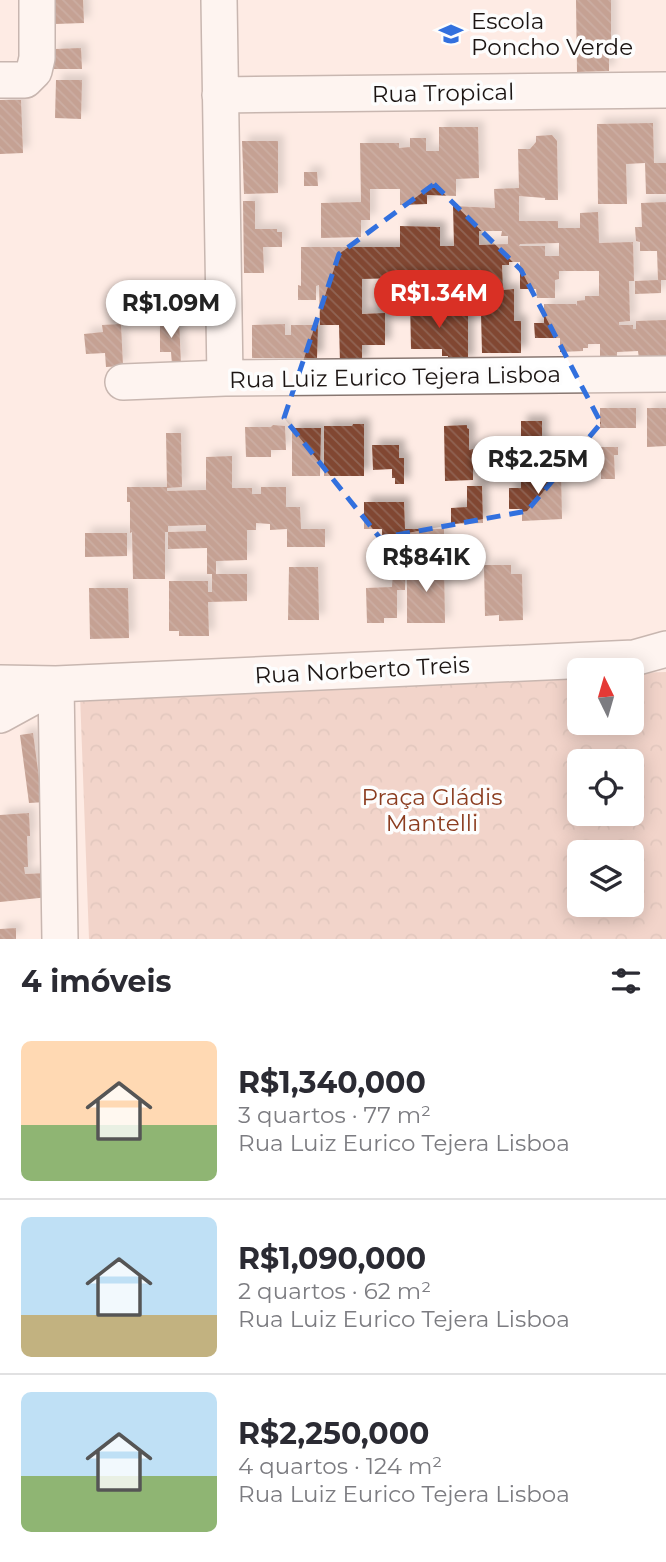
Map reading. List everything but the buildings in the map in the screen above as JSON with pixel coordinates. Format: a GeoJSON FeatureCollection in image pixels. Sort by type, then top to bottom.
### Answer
{"type":"FeatureCollection","features":[{"type":"Feature","properties":{"kind":"street"},"geometry":{"type":"LineString","coordinates":[[0,80],[25,80],[34,71],[37,58],[37,0]]}},
{"type":"Feature","properties":{"kind":"street"},"geometry":{"type":"LineString","coordinates":[[219,0],[225,378]]}},
{"type":"Feature","properties":{"kind":"street","name":"Rua Tropical"},"geometry":{"type":"LineString","coordinates":[[220,95],[666,90]]}},
{"type":"Feature","properties":{"kind":"street","name":"Rua Luiz Eurico Tejera Lisboa"},"geometry":{"type":"LineString","coordinates":[[123,382],[225,378],[666,374]]}},
{"type":"Feature","properties":{"kind":"street","name":"Rua Norberto Treis"},"geometry":{"type":"LineString","coordinates":[[0,683],[56,684],[635,658],[666,649]]}},
{"type":"Feature","properties":{"kind":"street"},"geometry":{"type":"LineString","coordinates":[[0,715],[56,684],[60,939]]}},
{"type":"Feature","properties":{"kind":"highlighted area"},"geometry":{"type":"Polygon","coordinates":[[[434,184],[521,270],[601,423],[527,511],[380,538],[284,418],[339,254],[434,184]]]}},
{"type":"Feature","properties":{"kind":"green space","name":"Praça Gládis Mantelli"},"geometry":{"type":"Polygon","coordinates":[[[666,672],[666,939],[89,939],[80,694],[567,675],[567,735],[644,735],[644,673],[666,672]]]}},
{"type":"Feature","properties":{"kind":"place","name":"Escola Poncho Verde"},"geometry":{"type":"Point","coordinates":[451,34]}}]}
